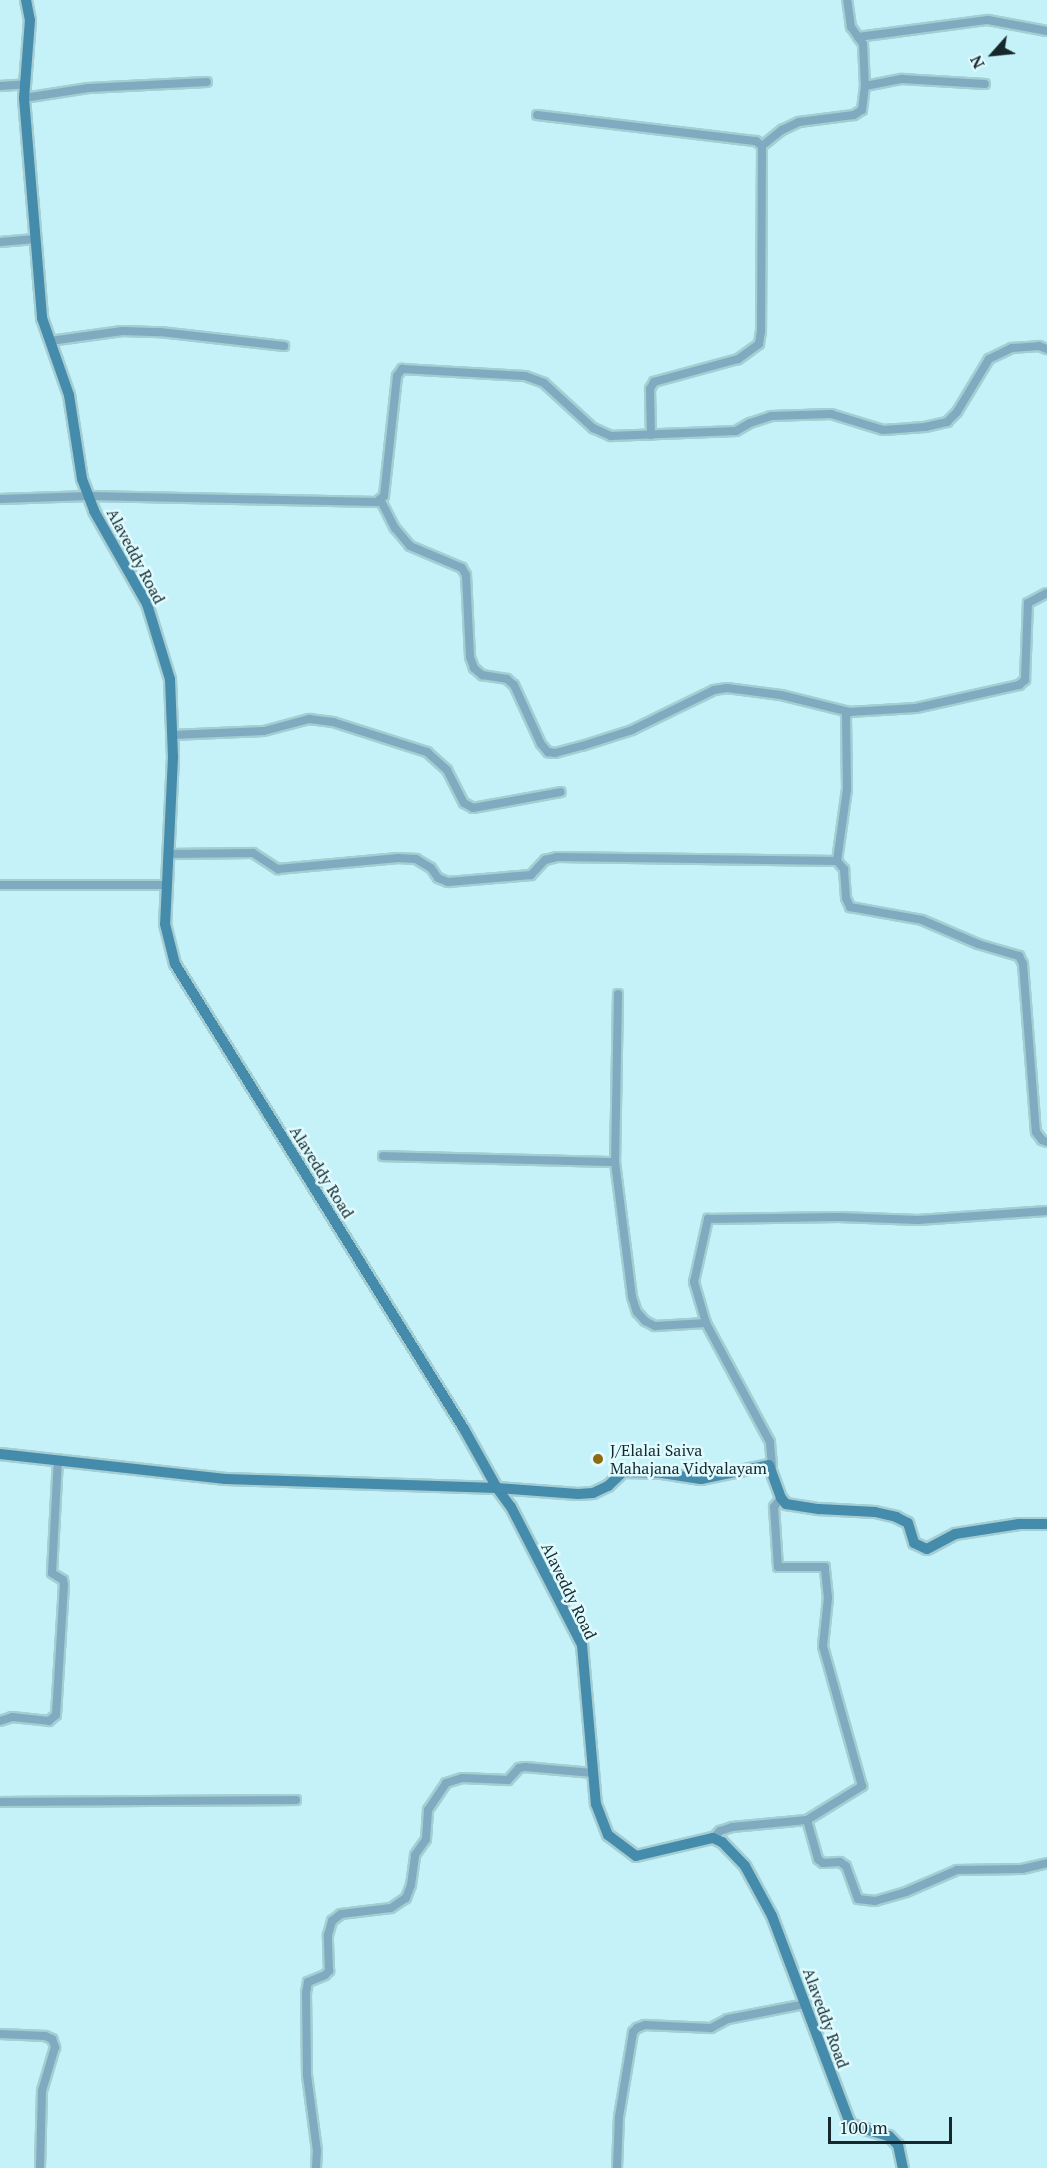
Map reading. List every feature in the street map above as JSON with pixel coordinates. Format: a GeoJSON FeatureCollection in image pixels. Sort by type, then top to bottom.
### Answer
{"type":"FeatureCollection","features":[{"type":"Feature","properties":{"kind":"street","name":"Alaveddy Road"},"geometry":{"type":"LineString","coordinates":[[26,0],[30,20],[24,98],[42,318],[69,395],[82,479],[147,604],[170,680],[172,735],[165,924],[175,964],[464,1429],[497,1488],[511,1507],[582,1645],[596,1804],[608,1835],[636,1856],[713,1838],[722,1842],[745,1866],[772,1916],[849,2121],[852,2125],[889,2136],[898,2145],[903,2168]]}},
{"type":"Feature","properties":{"kind":"street"},"geometry":{"type":"LineString","coordinates":[[762,146],[782,130],[799,122],[859,113],[862,110],[865,86],[863,44],[851,27],[847,0]]}},
{"type":"Feature","properties":{"kind":"street"},"geometry":{"type":"LineString","coordinates":[[858,37],[988,20],[1047,31]]}},
{"type":"Feature","properties":{"kind":"street"},"geometry":{"type":"LineString","coordinates":[[865,86],[902,79],[985,84]]}},
{"type":"Feature","properties":{"kind":"street"},"geometry":{"type":"LineString","coordinates":[[24,98],[88,88],[207,82]]}},
{"type":"Feature","properties":{"kind":"street"},"geometry":{"type":"LineString","coordinates":[[0,86],[26,84]]}},
{"type":"Feature","properties":{"kind":"street"},"geometry":{"type":"LineString","coordinates":[[537,115],[756,141],[762,146]]}},
{"type":"Feature","properties":{"kind":"street"},"geometry":{"type":"LineString","coordinates":[[651,435],[650,389],[654,382],[738,359],[759,344],[762,146]]}},
{"type":"Feature","properties":{"kind":"street"},"geometry":{"type":"LineString","coordinates":[[0,242],[36,239]]}},
{"type":"Feature","properties":{"kind":"street"},"geometry":{"type":"LineString","coordinates":[[50,341],[131,331],[284,346]]}},
{"type":"Feature","properties":{"kind":"street"},"geometry":{"type":"LineString","coordinates":[[0,499],[89,496],[324,503],[377,502],[384,496],[397,376],[402,369],[525,376],[544,383],[593,428],[611,436],[736,431],[750,423],[771,416],[831,414],[883,430],[925,427],[947,422],[957,412],[989,358],[1012,348],[1039,346],[1047,349]]}},
{"type":"Feature","properties":{"kind":"street"},"geometry":{"type":"LineString","coordinates":[[380,499],[395,528],[410,546],[462,568],[466,575],[470,657],[474,668],[482,675],[507,680],[514,685],[541,744],[549,752],[582,746],[632,730],[714,690],[727,688],[780,695],[849,712],[916,708],[1019,686],[1025,680],[1028,603],[1047,593]]}},
{"type":"Feature","properties":{"kind":"street"},"geometry":{"type":"LineString","coordinates":[[837,861],[847,789],[846,716],[849,712]]}},
{"type":"Feature","properties":{"kind":"street"},"geometry":{"type":"LineString","coordinates":[[172,735],[264,731],[309,719],[333,722],[427,752],[447,770],[464,803],[474,808],[561,792]]}},
{"type":"Feature","properties":{"kind":"street"},"geometry":{"type":"LineString","coordinates":[[169,854],[253,853],[278,869],[398,858],[416,860],[448,882],[531,875],[545,860],[557,857],[837,861],[844,869],[846,898],[850,906],[922,920],[978,944],[1019,956],[1023,964],[1036,1132],[1042,1140],[1047,1142]]}},
{"type":"Feature","properties":{"kind":"street"},"geometry":{"type":"LineString","coordinates":[[0,885],[167,885]]}},
{"type":"Feature","properties":{"kind":"street"},"geometry":{"type":"LineString","coordinates":[[618,994],[615,1162],[632,1297],[637,1312],[645,1321],[655,1326],[706,1323]]}},
{"type":"Feature","properties":{"kind":"street"},"geometry":{"type":"LineString","coordinates":[[383,1156],[615,1162]]}},
{"type":"Feature","properties":{"kind":"street"},"geometry":{"type":"LineString","coordinates":[[1047,1211],[918,1220],[839,1217],[708,1220],[694,1282],[706,1323],[770,1442],[772,1466],[781,1498],[786,1504],[819,1509],[875,1512],[896,1517],[908,1523],[914,1543],[927,1550],[955,1534],[1019,1524],[1047,1524]]}},
{"type":"Feature","properties":{"kind":"street"},"geometry":{"type":"LineString","coordinates":[[0,1455],[226,1479],[497,1488],[578,1494],[593,1493],[608,1486],[623,1472],[663,1473],[701,1479],[772,1466]]}},
{"type":"Feature","properties":{"kind":"street"},"geometry":{"type":"LineString","coordinates":[[0,1721],[12,1717],[49,1721],[56,1715],[64,1585],[63,1580],[52,1573],[58,1460]]}},
{"type":"Feature","properties":{"kind":"street"},"geometry":{"type":"LineString","coordinates":[[713,1838],[720,1831],[732,1827],[807,1820],[862,1786],[823,1646],[828,1598],[825,1567],[778,1567],[774,1507],[781,1498]]}},
{"type":"Feature","properties":{"kind":"street"},"geometry":{"type":"LineString","coordinates":[[316,2168],[317,2151],[307,2075],[306,1993],[308,1982],[326,1976],[329,1971],[328,1935],[332,1921],[341,1914],[390,1908],[406,1898],[411,1885],[415,1855],[426,1839],[428,1810],[446,1783],[462,1778],[508,1780],[519,1768],[525,1767],[593,1773]]}},
{"type":"Feature","properties":{"kind":"street"},"geometry":{"type":"LineString","coordinates":[[0,1802],[296,1800]]}},
{"type":"Feature","properties":{"kind":"street"},"geometry":{"type":"LineString","coordinates":[[807,1820],[818,1859],[823,1863],[840,1862],[846,1866],[858,1899],[875,1901],[906,1892],[957,1870],[1022,1869],[1047,1863]]}},
{"type":"Feature","properties":{"kind":"street"},"geometry":{"type":"LineString","coordinates":[[617,2168],[619,2116],[633,2032],[637,2028],[645,2025],[711,2028],[728,2019],[805,2004]]}},
{"type":"Feature","properties":{"kind":"street"},"geometry":{"type":"LineString","coordinates":[[0,2034],[45,2036],[52,2039],[54,2047],[42,2091],[40,2168]]}},
{"type":"Feature","properties":{"kind":"place","name":"J/Elalai Saiva Mahajana Vidyalayam"},"geometry":{"type":"Point","coordinates":[598,1459]}}]}
